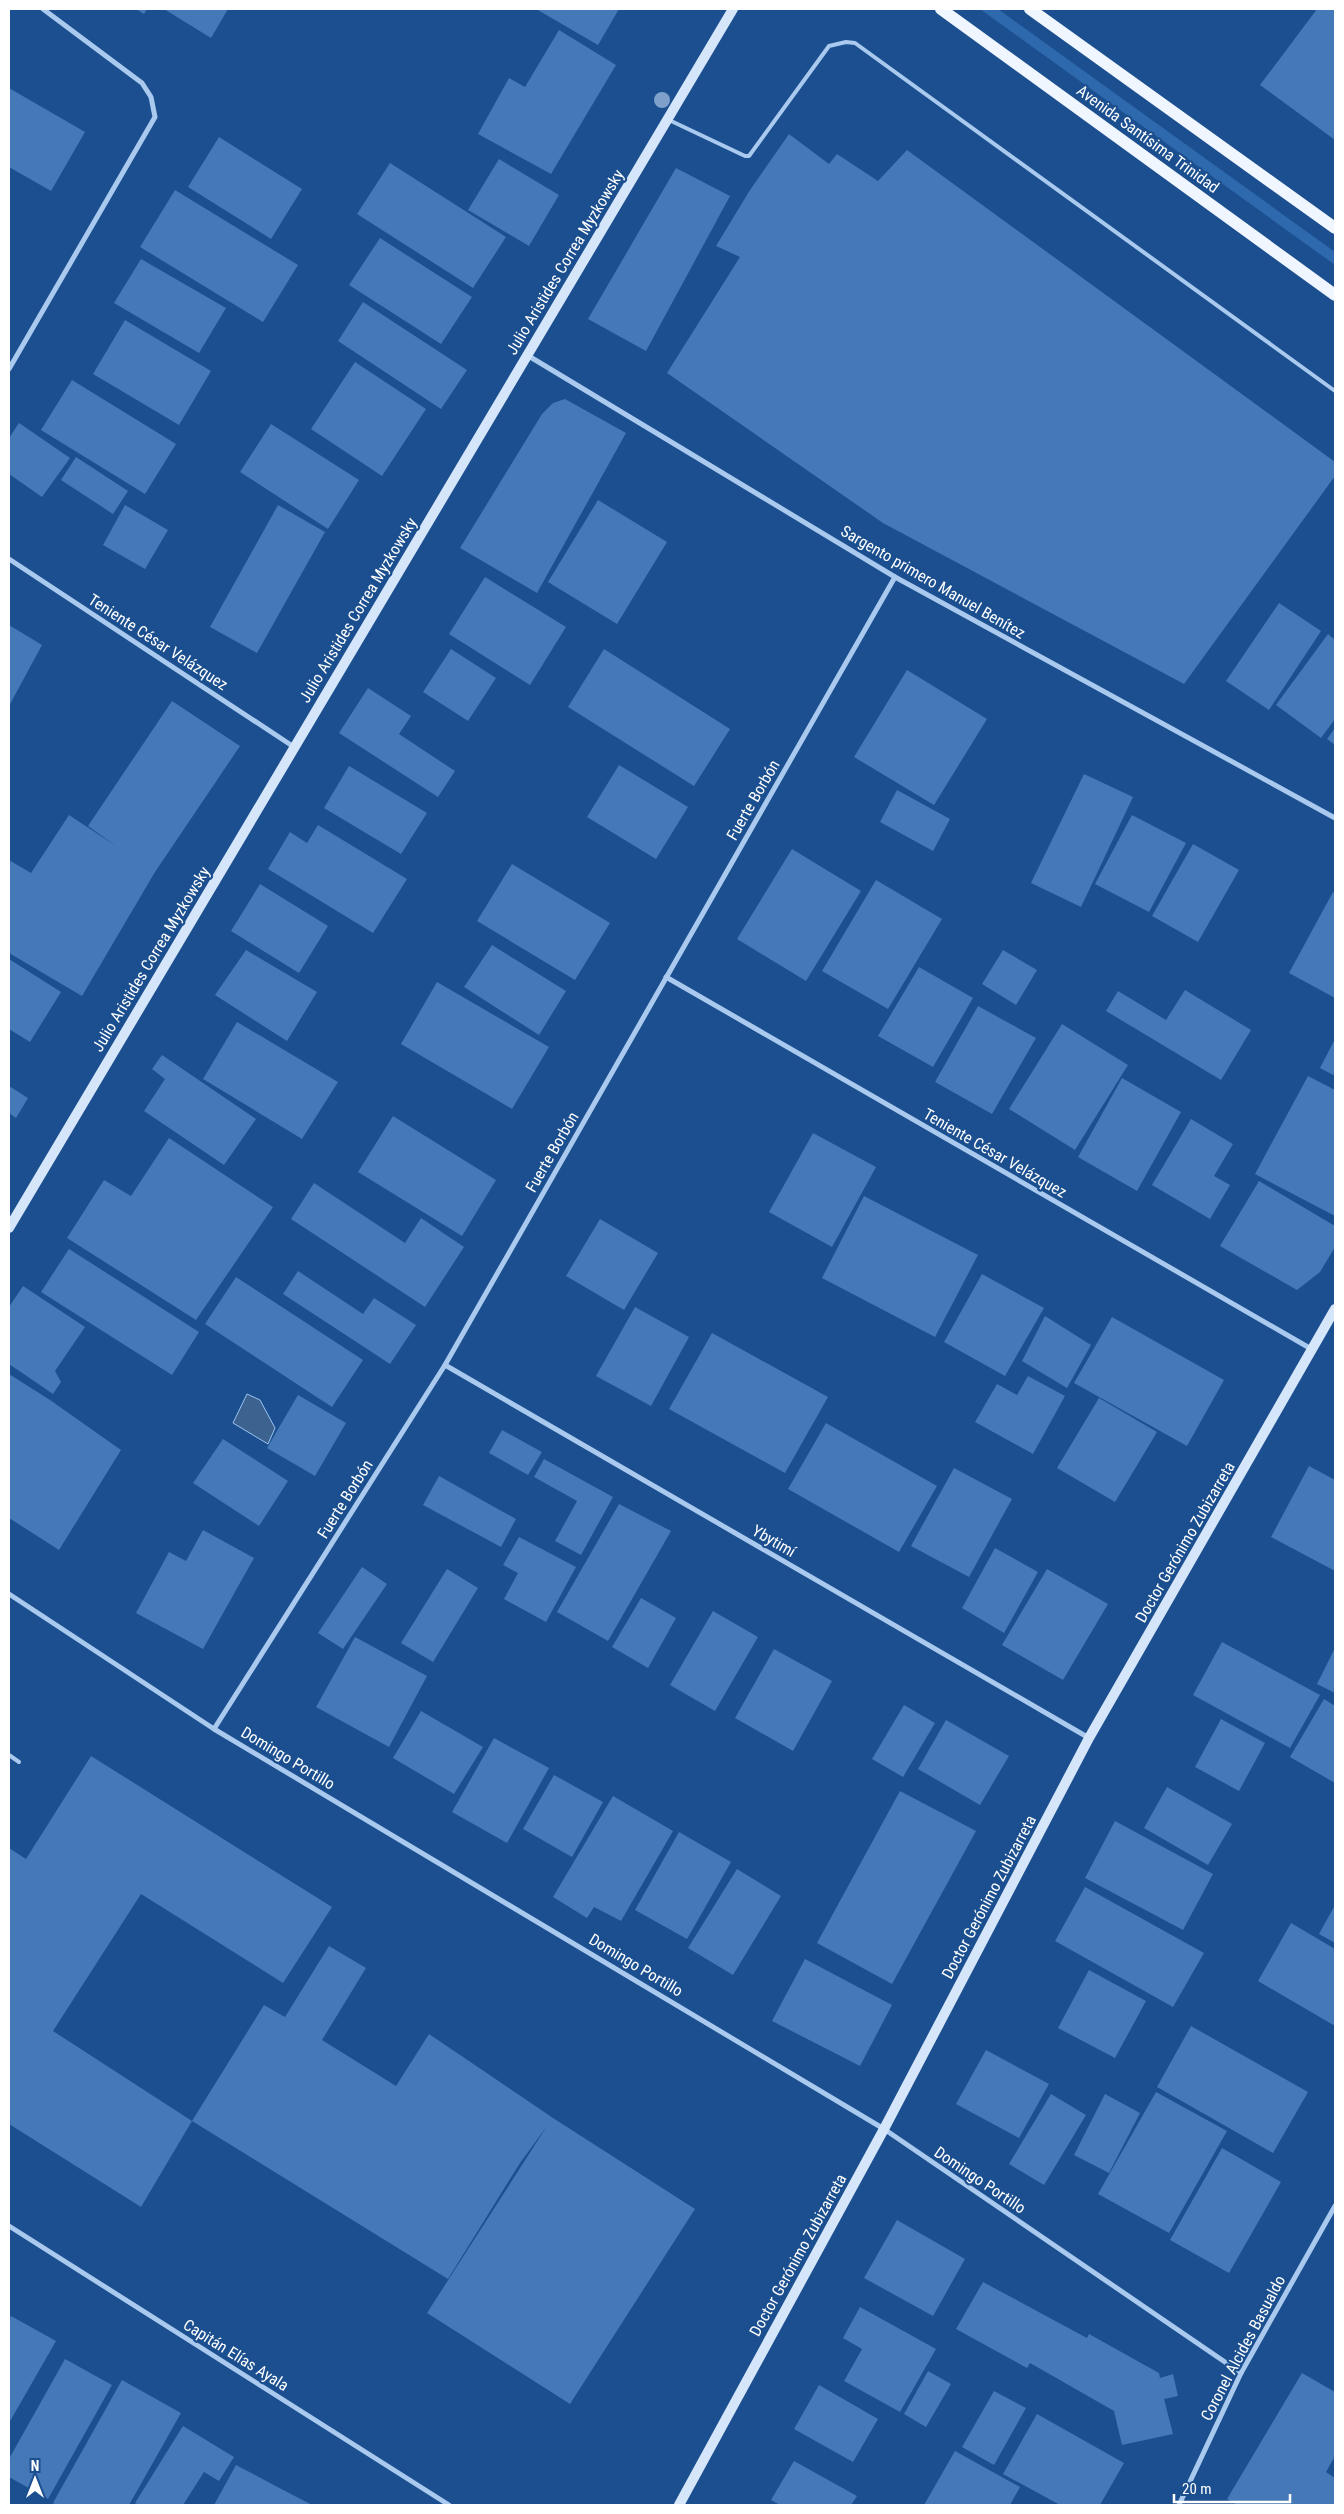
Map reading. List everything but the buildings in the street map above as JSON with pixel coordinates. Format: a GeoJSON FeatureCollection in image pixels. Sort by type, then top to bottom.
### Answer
{"type":"FeatureCollection","features":[{"type":"Feature","properties":{"kind":"main road","name":"Julio Aristides Correa Myzkowsky"},"geometry":{"type":"LineString","coordinates":[[9,1228],[733,9]]}},
{"type":"Feature","properties":{"kind":"main road","name":"Avenida Santísima Trinidad"},"geometry":{"type":"LineString","coordinates":[[941,9],[1335,295]]}},
{"type":"Feature","properties":{"kind":"main road"},"geometry":{"type":"LineString","coordinates":[[1030,9],[1335,228]]}},
{"type":"Feature","properties":{"kind":"main road","name":"Doctor Gerónimo Zubizarreta"},"geometry":{"type":"LineString","coordinates":[[679,2505],[884,2129],[1090,1738],[1335,1309]]}},
{"type":"Feature","properties":{"kind":"street"},"geometry":{"type":"LineString","coordinates":[[9,369],[155,117],[151,97],[142,83],[43,9]]}},
{"type":"Feature","properties":{"kind":"street","name":"Sargento primero Manuel Benítez"},"geometry":{"type":"LineString","coordinates":[[527,355],[895,577],[1335,818]]}},
{"type":"Feature","properties":{"kind":"street","name":"Teniente César Velázquez"},"geometry":{"type":"LineString","coordinates":[[9,559],[294,747]]}},
{"type":"Feature","properties":{"kind":"street","name":"Fuerte Borbón"},"geometry":{"type":"LineString","coordinates":[[214,1729],[445,1364],[895,577]]}},
{"type":"Feature","properties":{"kind":"street","name":"Teniente César Velázquez"},"geometry":{"type":"LineString","coordinates":[[666,977],[1313,1350]]}},
{"type":"Feature","properties":{"kind":"street","name":"Ybytimí"},"geometry":{"type":"LineString","coordinates":[[445,1364],[1090,1738]]}},
{"type":"Feature","properties":{"kind":"street","name":"Domingo Portillo"},"geometry":{"type":"LineString","coordinates":[[9,1594],[214,1729],[884,2129],[1241,2372]]}},
{"type":"Feature","properties":{"kind":"street","name":"Coronel Alcides Basualdo"},"geometry":{"type":"LineString","coordinates":[[1179,2505],[1241,2372],[1335,2206]]}},
{"type":"Feature","properties":{"kind":"street","name":"Capitán Elías Ayala"},"geometry":{"type":"LineString","coordinates":[[9,2226],[449,2505]]}},
{"type":"Feature","properties":{"kind":"lane"},"geometry":{"type":"LineString","coordinates":[[667,119],[749,156],[829,46],[846,42],[855,43],[1335,391]]}},
{"type":"Feature","properties":{"kind":"lane"},"geometry":{"type":"LineString","coordinates":[[9,1755],[19,1762]]}},
{"type":"Feature","properties":{"kind":"shaded area"},"geometry":{"type":"Polygon","coordinates":[[[980,9],[998,9],[1335,252],[1335,265],[980,9]]]}},
{"type":"Feature","properties":{"kind":"shaded area"},"geometry":{"type":"Polygon","coordinates":[[[247,1394],[260,1400],[275,1428],[268,1444],[233,1423],[247,1394]]]}}]}
